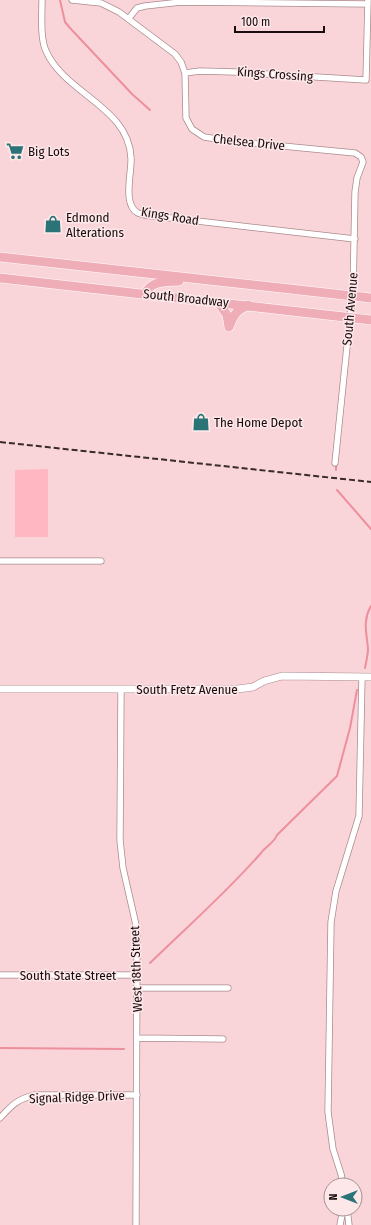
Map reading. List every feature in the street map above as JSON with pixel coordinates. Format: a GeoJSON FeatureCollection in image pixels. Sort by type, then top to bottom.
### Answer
{"type":"FeatureCollection","features":[{"type":"Feature","properties":{"kind":"main road","name":"South Broadway"},"geometry":{"type":"LineString","coordinates":[[0,257],[371,298]]}},
{"type":"Feature","properties":{"kind":"main road","name":"South Broadway"},"geometry":{"type":"LineString","coordinates":[[0,278],[350,316],[371,320]]}},
{"type":"Feature","properties":{"kind":"main road"},"geometry":{"type":"LineString","coordinates":[[146,294],[147,290],[154,283],[192,279]]}},
{"type":"Feature","properties":{"kind":"main road"},"geometry":{"type":"LineString","coordinates":[[218,302],[227,315],[229,327],[238,310],[248,305]]}},
{"type":"Feature","properties":{"kind":"street","name":"Kings Road"},"geometry":{"type":"LineString","coordinates":[[42,0],[43,40],[46,51],[52,62],[62,74],[115,119],[127,138],[131,157],[129,194],[130,204],[136,212],[144,215],[355,238]]}},
{"type":"Feature","properties":{"kind":"street","name":"Chelsea Drive"},"geometry":{"type":"LineString","coordinates":[[72,0],[101,3],[129,18],[175,54],[185,73],[186,118],[192,128],[204,137],[230,141],[355,153],[361,157]]}},
{"type":"Feature","properties":{"kind":"street"},"geometry":{"type":"LineString","coordinates":[[129,18],[137,8],[180,2],[368,2]]}},
{"type":"Feature","properties":{"kind":"street","name":"Kings Crossing"},"geometry":{"type":"LineString","coordinates":[[185,73],[200,71],[235,72],[366,80],[368,2]]}},
{"type":"Feature","properties":{"kind":"street","name":"South Avenue"},"geometry":{"type":"LineString","coordinates":[[335,463],[350,316],[354,296],[355,192],[357,178],[363,162],[361,157]]}},
{"type":"Feature","properties":{"kind":"street"},"geometry":{"type":"LineString","coordinates":[[0,561],[101,561]]}},
{"type":"Feature","properties":{"kind":"street","name":"South Fretz Avenue"},"geometry":{"type":"LineString","coordinates":[[0,689],[238,689],[253,687],[282,676],[371,677]]}},
{"type":"Feature","properties":{"kind":"street"},"geometry":{"type":"LineString","coordinates":[[342,1177],[333,1149],[328,1112],[330,922],[336,891],[360,816],[362,677]]}},
{"type":"Feature","properties":{"kind":"street","name":"West 18th Street"},"geometry":{"type":"LineString","coordinates":[[121,690],[120,840],[123,868],[136,925],[137,938],[136,1225]]}},
{"type":"Feature","properties":{"kind":"street","name":"South State Street"},"geometry":{"type":"LineString","coordinates":[[0,975],[137,975]]}},
{"type":"Feature","properties":{"kind":"street"},"geometry":{"type":"LineString","coordinates":[[137,988],[228,988]]}},
{"type":"Feature","properties":{"kind":"street"},"geometry":{"type":"LineString","coordinates":[[137,1038],[223,1039]]}},
{"type":"Feature","properties":{"kind":"street","name":"Signal Ridge Drive"},"geometry":{"type":"LineString","coordinates":[[0,1118],[14,1104],[22,1099],[34,1095],[137,1095]]}},
{"type":"Feature","properties":{"kind":"shaded area"},"geometry":{"type":"Polygon","coordinates":[[[48,469],[48,537],[15,537],[15,470],[48,469]]]}},
{"type":"Feature","properties":{"kind":"waterway"},"geometry":{"type":"LineString","coordinates":[[60,0],[65,22],[132,94],[150,110]]}},
{"type":"Feature","properties":{"kind":"waterway"},"geometry":{"type":"LineString","coordinates":[[336,463],[336,470]]}},
{"type":"Feature","properties":{"kind":"waterway"},"geometry":{"type":"LineString","coordinates":[[337,490],[371,529]]}},
{"type":"Feature","properties":{"kind":"waterway"},"geometry":{"type":"LineString","coordinates":[[365,668],[368,649],[366,622],[371,606]]}},
{"type":"Feature","properties":{"kind":"waterway"},"geometry":{"type":"LineString","coordinates":[[150,963],[221,895],[276,838],[277,835],[337,776],[350,728],[357,690]]}},
{"type":"Feature","properties":{"kind":"waterway"},"geometry":{"type":"LineString","coordinates":[[0,1048],[124,1049]]}},
{"type":"Feature","properties":{"kind":"railway"},"geometry":{"type":"LineString","coordinates":[[0,442],[371,482]]}},
{"type":"Feature","properties":{"kind":"place","name":"Big Lots"},"geometry":{"type":"Point","coordinates":[15,151]}},
{"type":"Feature","properties":{"kind":"place","name":"Edmond Alterations"},"geometry":{"type":"Point","coordinates":[53,224]}},
{"type":"Feature","properties":{"kind":"place","name":"The Home Depot"},"geometry":{"type":"Point","coordinates":[201,422]}}]}
